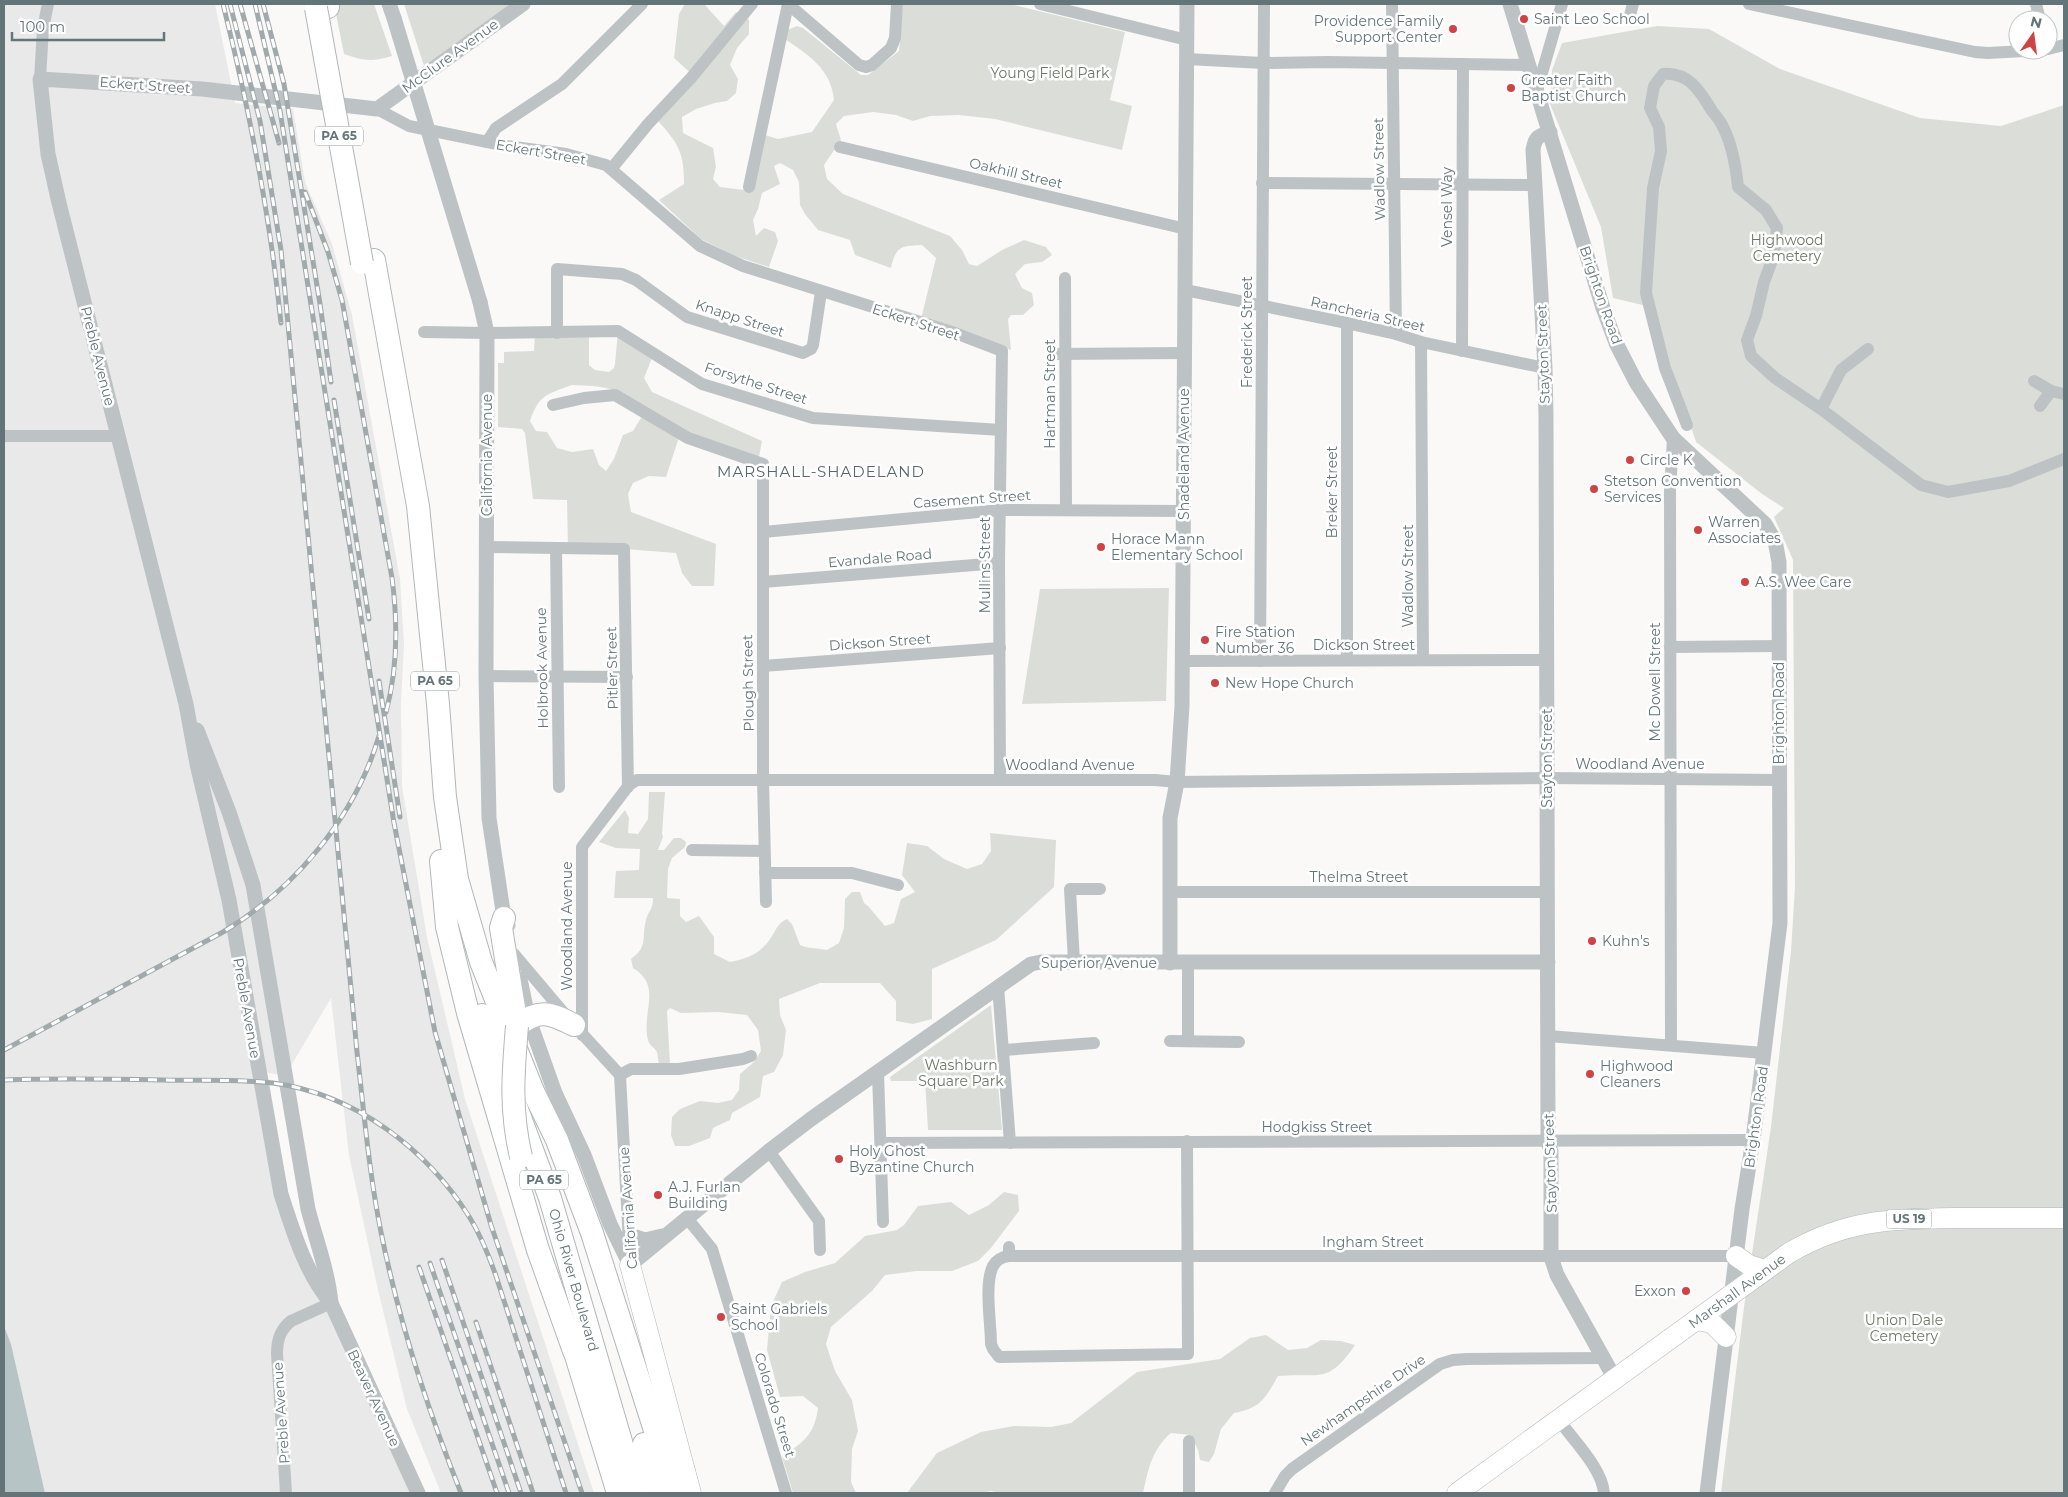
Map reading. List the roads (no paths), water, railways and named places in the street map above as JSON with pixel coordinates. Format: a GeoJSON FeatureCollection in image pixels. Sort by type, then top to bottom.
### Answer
{"type":"FeatureCollection","features":[{"type":"Feature","properties":{"kind":"highway","name":"PA 65"},"geometry":{"type":"LineString","coordinates":[[322,6],[368,262],[418,506],[438,704],[445,797],[457,879],[481,962],[533,1091]]}},
{"type":"Feature","properties":{"kind":"highway","name":"PA 65"},"geometry":{"type":"LineString","coordinates":[[368,262],[411,540],[435,816],[442,870]]}},
{"type":"Feature","properties":{"kind":"highway"},"geometry":{"type":"LineString","coordinates":[[442,870],[447,927],[468,1013],[538,1250],[574,1351]]}},
{"type":"Feature","properties":{"kind":"highway","name":"Ohio River Boulevard"},"geometry":{"type":"LineString","coordinates":[[442,870],[448,900],[473,991],[550,1198],[636,1493]]}},
{"type":"Feature","properties":{"kind":"highway"},"geometry":{"type":"LineString","coordinates":[[504,918],[501,928],[521,1021],[512,1104],[514,1128],[574,1351],[618,1493]]}},
{"type":"Feature","properties":{"kind":"highway"},"geometry":{"type":"LineString","coordinates":[[521,1021],[545,1014],[556,1016],[578,1030]]}},
{"type":"Feature","properties":{"kind":"highway"},"geometry":{"type":"LineString","coordinates":[[533,1091],[557,1140],[592,1233],[675,1493]]}},
{"type":"Feature","properties":{"kind":"highway","name":"Ohio River Boulevard"},"geometry":{"type":"LineString","coordinates":[[533,1091],[571,1196],[658,1493]]}},
{"type":"Feature","properties":{"kind":"main road","name":"Marshall Avenue"},"geometry":{"type":"LineString","coordinates":[[1457,1493],[1803,1245],[1833,1232],[1868,1222],[1901,1219],[2064,1218]]}},
{"type":"Feature","properties":{"kind":"main road"},"geometry":{"type":"LineString","coordinates":[[1736,1256],[1749,1265],[1766,1270]]}},
{"type":"Feature","properties":{"kind":"main road","name":"California Avenue"},"geometry":{"type":"LineString","coordinates":[[630,1265],[691,1493]]}},
{"type":"Feature","properties":{"kind":"main road"},"geometry":{"type":"LineString","coordinates":[[1696,1320],[1712,1323],[1726,1337]]}},
{"type":"Feature","properties":{"kind":"street","name":"Preble Avenue"},"geometry":{"type":"LineString","coordinates":[[48,4],[40,79],[48,154],[186,704],[197,764],[228,893],[280,1194],[294,1234],[318,1288],[330,1303]]}},
{"type":"Feature","properties":{"kind":"street","name":"California Avenue"},"geometry":{"type":"LineString","coordinates":[[390,4],[480,302],[486,333],[486,676],[489,818],[504,918],[511,928],[521,1021],[584,1155],[610,1224],[630,1265]]}},
{"type":"Feature","properties":{"kind":"street"},"geometry":{"type":"LineString","coordinates":[[486,142],[496,128],[562,84],[642,4]]}},
{"type":"Feature","properties":{"kind":"street"},"geometry":{"type":"LineString","coordinates":[[612,168],[648,124],[691,78],[752,4]]}},
{"type":"Feature","properties":{"kind":"street"},"geometry":{"type":"LineString","coordinates":[[749,187],[788,4],[859,65],[866,67],[872,65],[888,52],[894,44],[897,4]]}},
{"type":"Feature","properties":{"kind":"street"},"geometry":{"type":"LineString","coordinates":[[1040,4],[1187,40]]}},
{"type":"Feature","properties":{"kind":"street","name":"Shadeland Avenue"},"geometry":{"type":"LineString","coordinates":[[1170,963],[1170,818],[1177,782],[1182,661],[1187,4]]}},
{"type":"Feature","properties":{"kind":"street","name":"Frederick Street"},"geometry":{"type":"LineString","coordinates":[[1260,661],[1264,4]]}},
{"type":"Feature","properties":{"kind":"street","name":"Wadlow Street"},"geometry":{"type":"LineString","coordinates":[[1392,4],[1396,334]]}},
{"type":"Feature","properties":{"kind":"street","name":"Brighton Road"},"geometry":{"type":"LineString","coordinates":[[1510,4],[1603,308],[1616,343],[1636,382],[1673,438],[1721,484],[1751,508],[1765,524],[1775,541],[1779,562],[1780,923],[1707,1493]]}},
{"type":"Feature","properties":{"kind":"street"},"geometry":{"type":"LineString","coordinates":[[1537,90],[1562,4]]}},
{"type":"Feature","properties":{"kind":"street"},"geometry":{"type":"LineString","coordinates":[[1749,4],[1975,52],[2008,52]]}},
{"type":"Feature","properties":{"kind":"street","name":"McClure Avenue"},"geometry":{"type":"LineString","coordinates":[[377,109],[518,6]]}},
{"type":"Feature","properties":{"kind":"street"},"geometry":{"type":"LineString","coordinates":[[1187,59],[1263,63],[1529,65]]}},
{"type":"Feature","properties":{"kind":"street","name":"Vensel Way"},"geometry":{"type":"LineString","coordinates":[[1462,351],[1463,64]]}},
{"type":"Feature","properties":{"kind":"street"},"geometry":{"type":"LineString","coordinates":[[1687,425],[1665,368],[1646,293],[1653,188],[1661,151],[1659,127],[1650,108],[1654,86],[1663,74],[1674,73],[1688,79],[1706,98],[1722,124],[1729,143],[1738,187],[1766,210],[1777,228],[1774,256],[1764,282],[1756,316],[1746,340],[1751,356],[1776,378],[1821,409],[1921,485],[1948,492],[2009,481],[2064,459]]}},
{"type":"Feature","properties":{"kind":"street","name":"Eckert Street"},"geometry":{"type":"LineString","coordinates":[[40,79],[193,89],[377,109],[409,126],[486,142],[566,154],[606,165],[612,168],[700,246],[743,266],[1002,351]]}},
{"type":"Feature","properties":{"kind":"street","name":"Stayton Street"},"geometry":{"type":"LineString","coordinates":[[1550,132],[1537,136],[1534,140],[1545,368],[1548,1142],[1551,1152],[1552,1256],[1557,1275],[1615,1379]]}},
{"type":"Feature","properties":{"kind":"street","name":"Oakhill Street"},"geometry":{"type":"LineString","coordinates":[[840,147],[1186,228]]}},
{"type":"Feature","properties":{"kind":"street"},"geometry":{"type":"LineString","coordinates":[[1262,183],[1536,185]]}},
{"type":"Feature","properties":{"kind":"street","name":"Knapp Street"},"geometry":{"type":"LineString","coordinates":[[556,333],[557,269],[622,274],[636,280],[687,317],[799,352],[807,352],[811,349],[816,336],[821,292]]}},
{"type":"Feature","properties":{"kind":"street","name":"Hartman Street"},"geometry":{"type":"LineString","coordinates":[[1065,278],[1060,354],[1066,510]]}},
{"type":"Feature","properties":{"kind":"street","name":"Rancheria Street"},"geometry":{"type":"LineString","coordinates":[[1185,290],[1346,323],[1396,334],[1421,342],[1545,368]]}},
{"type":"Feature","properties":{"kind":"street","name":"Breker Street"},"geometry":{"type":"LineString","coordinates":[[1346,323],[1347,660]]}},
{"type":"Feature","properties":{"kind":"street","name":"Forsythe Street"},"geometry":{"type":"LineString","coordinates":[[424,332],[556,333],[618,331],[702,384],[813,418],[1001,430]]}},
{"type":"Feature","properties":{"kind":"street","name":"Wadlow Street"},"geometry":{"type":"LineString","coordinates":[[1421,342],[1423,660]]}},
{"type":"Feature","properties":{"kind":"street"},"geometry":{"type":"LineString","coordinates":[[1821,409],[1841,370],[1868,350]]}},
{"type":"Feature","properties":{"kind":"street","name":"Mullins Street"},"geometry":{"type":"LineString","coordinates":[[1000,780],[999,563],[1002,351]]}},
{"type":"Feature","properties":{"kind":"street"},"geometry":{"type":"LineString","coordinates":[[1060,354],[1185,353]]}},
{"type":"Feature","properties":{"kind":"street"},"geometry":{"type":"LineString","coordinates":[[2034,381],[2051,391],[2064,394]]}},
{"type":"Feature","properties":{"kind":"street"},"geometry":{"type":"LineString","coordinates":[[2040,406],[2051,391]]}},
{"type":"Feature","properties":{"kind":"street","name":"Plough Street"},"geometry":{"type":"LineString","coordinates":[[553,405],[584,398],[615,395],[688,438],[763,464],[763,779],[766,902]]}},
{"type":"Feature","properties":{"kind":"street"},"geometry":{"type":"LineString","coordinates":[[4,436],[118,436]]}},
{"type":"Feature","properties":{"kind":"street","name":"Mc Dowell Street"},"geometry":{"type":"LineString","coordinates":[[1671,1045],[1670,492],[1673,438]]}},
{"type":"Feature","properties":{"kind":"street","name":"Casement Street"},"geometry":{"type":"LineString","coordinates":[[763,532],[1000,510],[1183,511]]}},
{"type":"Feature","properties":{"kind":"street"},"geometry":{"type":"LineString","coordinates":[[487,547],[556,548]]}},
{"type":"Feature","properties":{"kind":"street","name":"Pitler Street"},"geometry":{"type":"LineString","coordinates":[[556,548],[624,549],[628,786]]}},
{"type":"Feature","properties":{"kind":"street","name":"Holbrook Avenue"},"geometry":{"type":"LineString","coordinates":[[556,548],[556,676],[559,787]]}},
{"type":"Feature","properties":{"kind":"street","name":"Evandale Road"},"geometry":{"type":"LineString","coordinates":[[763,582],[999,563]]}},
{"type":"Feature","properties":{"kind":"street"},"geometry":{"type":"LineString","coordinates":[[1670,647],[1779,646]]}},
{"type":"Feature","properties":{"kind":"street","name":"Dickson Street"},"geometry":{"type":"LineString","coordinates":[[763,666],[1000,648]]}},
{"type":"Feature","properties":{"kind":"street","name":"Dickson Street"},"geometry":{"type":"LineString","coordinates":[[1182,661],[1546,660]]}},
{"type":"Feature","properties":{"kind":"street"},"geometry":{"type":"LineString","coordinates":[[486,676],[627,678]]}},
{"type":"Feature","properties":{"kind":"street","name":"Preble Avenue"},"geometry":{"type":"LineString","coordinates":[[186,704],[230,812],[253,885],[308,1209],[328,1281],[330,1303]]}},
{"type":"Feature","properties":{"kind":"street","name":"Woodland Avenue"},"geometry":{"type":"LineString","coordinates":[[578,1030],[582,847],[628,786],[634,781],[641,779],[1155,780],[1177,782],[1547,778],[1779,780]]}},
{"type":"Feature","properties":{"kind":"street"},"geometry":{"type":"LineString","coordinates":[[692,850],[764,851]]}},
{"type":"Feature","properties":{"kind":"street"},"geometry":{"type":"LineString","coordinates":[[765,873],[852,874],[898,885]]}},
{"type":"Feature","properties":{"kind":"street"},"geometry":{"type":"LineString","coordinates":[[228,893],[253,885]]}},
{"type":"Feature","properties":{"kind":"street"},"geometry":{"type":"LineString","coordinates":[[1074,962],[1070,889],[1100,889]]}},
{"type":"Feature","properties":{"kind":"street","name":"Thelma Street"},"geometry":{"type":"LineString","coordinates":[[1170,892],[1548,892]]}},
{"type":"Feature","properties":{"kind":"street"},"geometry":{"type":"LineString","coordinates":[[514,954],[578,1030],[620,1075],[631,1069],[679,1069],[743,1059],[751,1056]]}},
{"type":"Feature","properties":{"kind":"street","name":"Superior Avenue"},"geometry":{"type":"LineString","coordinates":[[630,1265],[811,1119],[1031,964],[1042,962],[1548,962]]}},
{"type":"Feature","properties":{"kind":"street"},"geometry":{"type":"LineString","coordinates":[[1188,963],[1188,1041]]}},
{"type":"Feature","properties":{"kind":"street"},"geometry":{"type":"LineString","coordinates":[[998,986],[1010,1143]]}},
{"type":"Feature","properties":{"kind":"street"},"geometry":{"type":"LineString","coordinates":[[248,1012],[273,1007]]}},
{"type":"Feature","properties":{"kind":"street"},"geometry":{"type":"LineString","coordinates":[[1548,1036],[1764,1053]]}},
{"type":"Feature","properties":{"kind":"street"},"geometry":{"type":"LineString","coordinates":[[1170,1041],[1239,1042]]}},
{"type":"Feature","properties":{"kind":"street"},"geometry":{"type":"LineString","coordinates":[[1004,1050],[1094,1043]]}},
{"type":"Feature","properties":{"kind":"street"},"geometry":{"type":"LineString","coordinates":[[878,1073],[883,1222]]}},
{"type":"Feature","properties":{"kind":"street","name":"California Avenue"},"geometry":{"type":"LineString","coordinates":[[620,1075],[630,1265]]}},
{"type":"Feature","properties":{"kind":"street"},"geometry":{"type":"LineString","coordinates":[[263,1102],[289,1097]]}},
{"type":"Feature","properties":{"kind":"street","name":"Hodgkiss Street"},"geometry":{"type":"LineString","coordinates":[[881,1143],[1753,1140]]}},
{"type":"Feature","properties":{"kind":"street"},"geometry":{"type":"LineString","coordinates":[[1187,1142],[1187,1256]]}},
{"type":"Feature","properties":{"kind":"street"},"geometry":{"type":"LineString","coordinates":[[769,1151],[819,1221],[820,1250]]}},
{"type":"Feature","properties":{"kind":"street","name":"Colorado Street"},"geometry":{"type":"LineString","coordinates":[[687,1218],[712,1250],[786,1493]]}},
{"type":"Feature","properties":{"kind":"street"},"geometry":{"type":"LineString","coordinates":[[629,1235],[644,1240],[666,1235]]}},
{"type":"Feature","properties":{"kind":"street","name":"Ingham Street"},"geometry":{"type":"LineString","coordinates":[[1187,1256],[1188,1354],[999,1357],[993,1350],[990,1278],[993,1266],[997,1260],[1009,1252],[1187,1256],[1736,1256]]}},
{"type":"Feature","properties":{"kind":"street","name":"Preble Avenue"},"geometry":{"type":"LineString","coordinates":[[286,1493],[277,1354],[278,1338],[286,1325],[291,1321],[330,1303]]}},
{"type":"Feature","properties":{"kind":"street","name":"Beaver Avenue"},"geometry":{"type":"LineString","coordinates":[[330,1303],[418,1493]]}},
{"type":"Feature","properties":{"kind":"street","name":"Newhampshire Drive"},"geometry":{"type":"LineString","coordinates":[[1275,1493],[1285,1476],[1292,1469],[1440,1364],[1453,1360],[1467,1359],[1604,1358]]}},
{"type":"Feature","properties":{"kind":"street"},"geometry":{"type":"LineString","coordinates":[[1559,1420],[1597,1472],[1602,1482],[1604,1493]]}},
{"type":"Feature","properties":{"kind":"street"},"geometry":{"type":"LineString","coordinates":[[1189,1441],[1189,1493]]}},
{"type":"Feature","properties":{"kind":"railway"},"geometry":{"type":"LineString","coordinates":[[223,4],[258,162],[271,242],[281,323]]}},
{"type":"Feature","properties":{"kind":"railway"},"geometry":{"type":"LineString","coordinates":[[230,4],[260,121],[281,250],[357,1052],[373,1187],[388,1266],[405,1332],[425,1397],[461,1493]]}},
{"type":"Feature","properties":{"kind":"railway"},"geometry":{"type":"LineString","coordinates":[[240,4],[279,143]]}},
{"type":"Feature","properties":{"kind":"railway"},"geometry":{"type":"LineString","coordinates":[[255,4],[280,111],[394,823],[435,1032],[491,1225],[582,1493]]}},
{"type":"Feature","properties":{"kind":"railway"},"geometry":{"type":"LineString","coordinates":[[263,4],[284,84],[331,382]]}},
{"type":"Feature","properties":{"kind":"railway"},"geometry":{"type":"LineString","coordinates":[[305,192],[328,252],[342,300],[392,578],[396,646],[393,679],[386,712]]}},
{"type":"Feature","properties":{"kind":"railway"},"geometry":{"type":"LineString","coordinates":[[334,400],[369,619]]}},
{"type":"Feature","properties":{"kind":"railway"},"geometry":{"type":"LineString","coordinates":[[379,681],[400,817]]}},
{"type":"Feature","properties":{"kind":"railway"},"geometry":{"type":"LineString","coordinates":[[4,1050],[223,932],[249,915],[274,895],[298,872],[338,822],[355,795],[379,736]]}},
{"type":"Feature","properties":{"kind":"railway"},"geometry":{"type":"LineString","coordinates":[[4,1080],[103,1079],[273,1083],[303,1089],[332,1099],[360,1112],[386,1129],[433,1169],[453,1193],[478,1232],[496,1276],[566,1493]]}},
{"type":"Feature","properties":{"kind":"railway"},"geometry":{"type":"LineString","coordinates":[[442,1260],[521,1493]]}},
{"type":"Feature","properties":{"kind":"railway"},"geometry":{"type":"LineString","coordinates":[[430,1263],[509,1493]]}},
{"type":"Feature","properties":{"kind":"railway"},"geometry":{"type":"LineString","coordinates":[[419,1267],[497,1493]]}},
{"type":"Feature","properties":{"kind":"railway"},"geometry":{"type":"LineString","coordinates":[[476,1322],[533,1493]]}},
{"type":"Feature","properties":{"kind":"place","name":"Saint Leo School"},"geometry":{"type":"Point","coordinates":[1524,19]}},
{"type":"Feature","properties":{"kind":"place","name":"Providence Family Support Center"},"geometry":{"type":"Point","coordinates":[1453,29]}},
{"type":"Feature","properties":{"kind":"place","name":"Greater Faith Baptist Church"},"geometry":{"type":"Point","coordinates":[1511,88]}},
{"type":"Feature","properties":{"kind":"place","name":"Circle K"},"geometry":{"type":"Point","coordinates":[1630,460]}},
{"type":"Feature","properties":{"kind":"place","name":"Stetson Convention Services"},"geometry":{"type":"Point","coordinates":[1594,489]}},
{"type":"Feature","properties":{"kind":"place","name":"Warren Associates"},"geometry":{"type":"Point","coordinates":[1698,530]}},
{"type":"Feature","properties":{"kind":"place","name":"Horace Mann Elementary School"},"geometry":{"type":"Point","coordinates":[1101,547]}},
{"type":"Feature","properties":{"kind":"place","name":"A.S. Wee Care"},"geometry":{"type":"Point","coordinates":[1745,582]}},
{"type":"Feature","properties":{"kind":"place","name":"Fire Station Number 36"},"geometry":{"type":"Point","coordinates":[1205,640]}},
{"type":"Feature","properties":{"kind":"place","name":"New Hope Church"},"geometry":{"type":"Point","coordinates":[1215,683]}},
{"type":"Feature","properties":{"kind":"place","name":"Kuhn's"},"geometry":{"type":"Point","coordinates":[1592,941]}},
{"type":"Feature","properties":{"kind":"place","name":"Highwood Cleaners"},"geometry":{"type":"Point","coordinates":[1590,1074]}},
{"type":"Feature","properties":{"kind":"place","name":"Holy Ghost Byzantine Church"},"geometry":{"type":"Point","coordinates":[839,1159]}},
{"type":"Feature","properties":{"kind":"place","name":"A.J. Furlan Building"},"geometry":{"type":"Point","coordinates":[658,1195]}},
{"type":"Feature","properties":{"kind":"place","name":"Exxon"},"geometry":{"type":"Point","coordinates":[1686,1291]}},
{"type":"Feature","properties":{"kind":"place","name":"Saint Gabriels School"},"geometry":{"type":"Point","coordinates":[721,1317]}},
{"type":"Feature","properties":{"kind":"district","name":"MARSHALL-SHADELAND"},"geometry":{"type":"Point","coordinates":[821,472]}},
{"type":"Feature","properties":{"kind":"park label","name":"Young Field Park"},"geometry":{"type":"Point","coordinates":[1050,73]}},
{"type":"Feature","properties":{"kind":"park label","name":"Highwood Cemetery"},"geometry":{"type":"Point","coordinates":[1787,248]}},
{"type":"Feature","properties":{"kind":"park label","name":"Washburn Square Park"},"geometry":{"type":"Point","coordinates":[961,1074]}},
{"type":"Feature","properties":{"kind":"park label","name":"Union Dale Cemetery"},"geometry":{"type":"Point","coordinates":[1904,1328]}}]}
